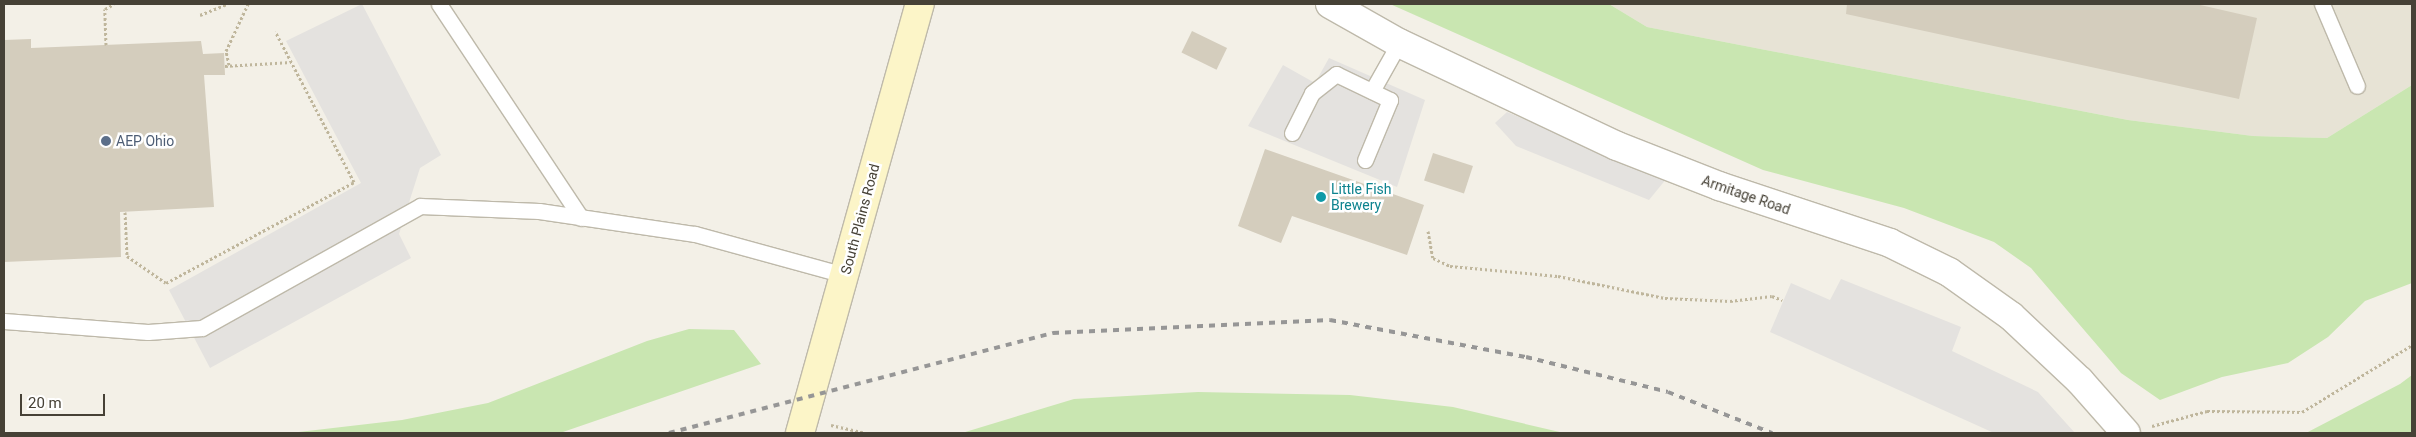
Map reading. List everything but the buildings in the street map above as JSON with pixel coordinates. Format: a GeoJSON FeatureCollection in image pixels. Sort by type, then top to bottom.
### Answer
{"type":"FeatureCollection","features":[{"type":"Feature","properties":{"kind":"main road","name":"South Plains Road"},"geometry":{"type":"LineString","coordinates":[[802,427],[920,4]]}},
{"type":"Feature","properties":{"kind":"street","name":"Armitage Road"},"geometry":{"type":"LineString","coordinates":[[1330,4],[1399,43],[1617,146],[1719,186],[1890,243],[1949,272],[2011,316],[2135,431]]}},
{"type":"Feature","properties":{"kind":"lane"},"geometry":{"type":"LineString","coordinates":[[439,4],[582,218]]}},
{"type":"Feature","properties":{"kind":"lane"},"geometry":{"type":"LineString","coordinates":[[2322,4],[2356,86]]}},
{"type":"Feature","properties":{"kind":"lane"},"geometry":{"type":"LineString","coordinates":[[1372,91],[1399,43]]}},
{"type":"Feature","properties":{"kind":"lane"},"geometry":{"type":"LineString","coordinates":[[1292,133],[1312,93],[1336,74],[1390,100],[1365,160]]}},
{"type":"Feature","properties":{"kind":"lane"},"geometry":{"type":"LineString","coordinates":[[4,321],[148,332],[202,328],[420,206],[582,218],[695,234],[845,276]]}},
{"type":"Feature","properties":{"kind":"path"},"geometry":{"type":"LineString","coordinates":[[106,45],[105,9],[114,4]]}},
{"type":"Feature","properties":{"kind":"path"},"geometry":{"type":"LineString","coordinates":[[200,15],[227,4]]}},
{"type":"Feature","properties":{"kind":"path"},"geometry":{"type":"LineString","coordinates":[[248,4],[226,51],[226,65],[292,62]]}},
{"type":"Feature","properties":{"kind":"path"},"geometry":{"type":"LineString","coordinates":[[125,212],[126,256],[166,283],[354,182],[275,32]]}},
{"type":"Feature","properties":{"kind":"path"},"geometry":{"type":"LineString","coordinates":[[1428,231],[1433,258],[1450,266],[1558,276],[1665,298],[1730,301],[1772,296],[1782,300]]}},
{"type":"Feature","properties":{"kind":"path"},"geometry":{"type":"LineString","coordinates":[[2135,431],[2207,411],[2302,412],[2412,345]]}},
{"type":"Feature","properties":{"kind":"path"},"geometry":{"type":"LineString","coordinates":[[802,427],[867,433]]}},
{"type":"Feature","properties":{"kind":"shaded area"},"geometry":{"type":"Polygon","coordinates":[[[362,4],[441,155],[420,168],[399,234],[411,258],[210,368],[169,290],[361,183],[286,41],[362,4]]]}},
{"type":"Feature","properties":{"kind":"shaded area"},"geometry":{"type":"Polygon","coordinates":[[[1609,4],[2412,4],[2412,85],[2327,138],[2253,136],[2128,120],[1647,27],[1609,4]]]}},
{"type":"Feature","properties":{"kind":"shaded area"},"geometry":{"type":"Polygon","coordinates":[[[1329,58],[1425,100],[1397,187],[1248,126],[1283,65],[1315,83],[1329,58]]]}},
{"type":"Feature","properties":{"kind":"shaded area"},"geometry":{"type":"Polygon","coordinates":[[[1507,112],[1667,178],[1649,200],[1516,146],[1495,123],[1507,112]]]}},
{"type":"Feature","properties":{"kind":"shaded area"},"geometry":{"type":"Polygon","coordinates":[[[1841,279],[1961,327],[1952,351],[2038,392],[2075,433],[1994,433],[1770,332],[1791,283],[1830,300],[1841,279]]]}},
{"type":"Feature","properties":{"kind":"green space"},"geometry":{"type":"Polygon","coordinates":[[[1390,4],[1609,4],[1647,27],[2128,120],[2253,136],[2327,138],[2412,85],[2412,283],[2365,301],[2328,337],[2288,363],[2222,377],[2160,400],[2121,373],[2031,268],[1994,242],[1904,208],[1763,170],[1390,4]]]}},
{"type":"Feature","properties":{"kind":"green space"},"geometry":{"type":"Polygon","coordinates":[[[689,329],[734,330],[761,364],[560,433],[290,433],[402,420],[488,403],[647,341],[689,329]]]}},
{"type":"Feature","properties":{"kind":"green space"},"geometry":{"type":"Polygon","coordinates":[[[2412,375],[2412,433],[2306,433],[2400,384],[2412,375]]]}},
{"type":"Feature","properties":{"kind":"green space"},"geometry":{"type":"Polygon","coordinates":[[[1198,392],[1350,395],[1453,407],[1564,433],[962,433],[1074,399],[1198,392]]]}},
{"type":"Feature","properties":{"kind":"railway"},"geometry":{"type":"LineString","coordinates":[[669,433],[1053,333],[1330,320],[1526,357],[1668,392],[1772,433]]}},
{"type":"Feature","properties":{"kind":"place","name":"AEP Ohio"},"geometry":{"type":"Point","coordinates":[106,141]}},
{"type":"Feature","properties":{"kind":"place","name":"Little Fish Brewery"},"geometry":{"type":"Point","coordinates":[1321,197]}}]}
